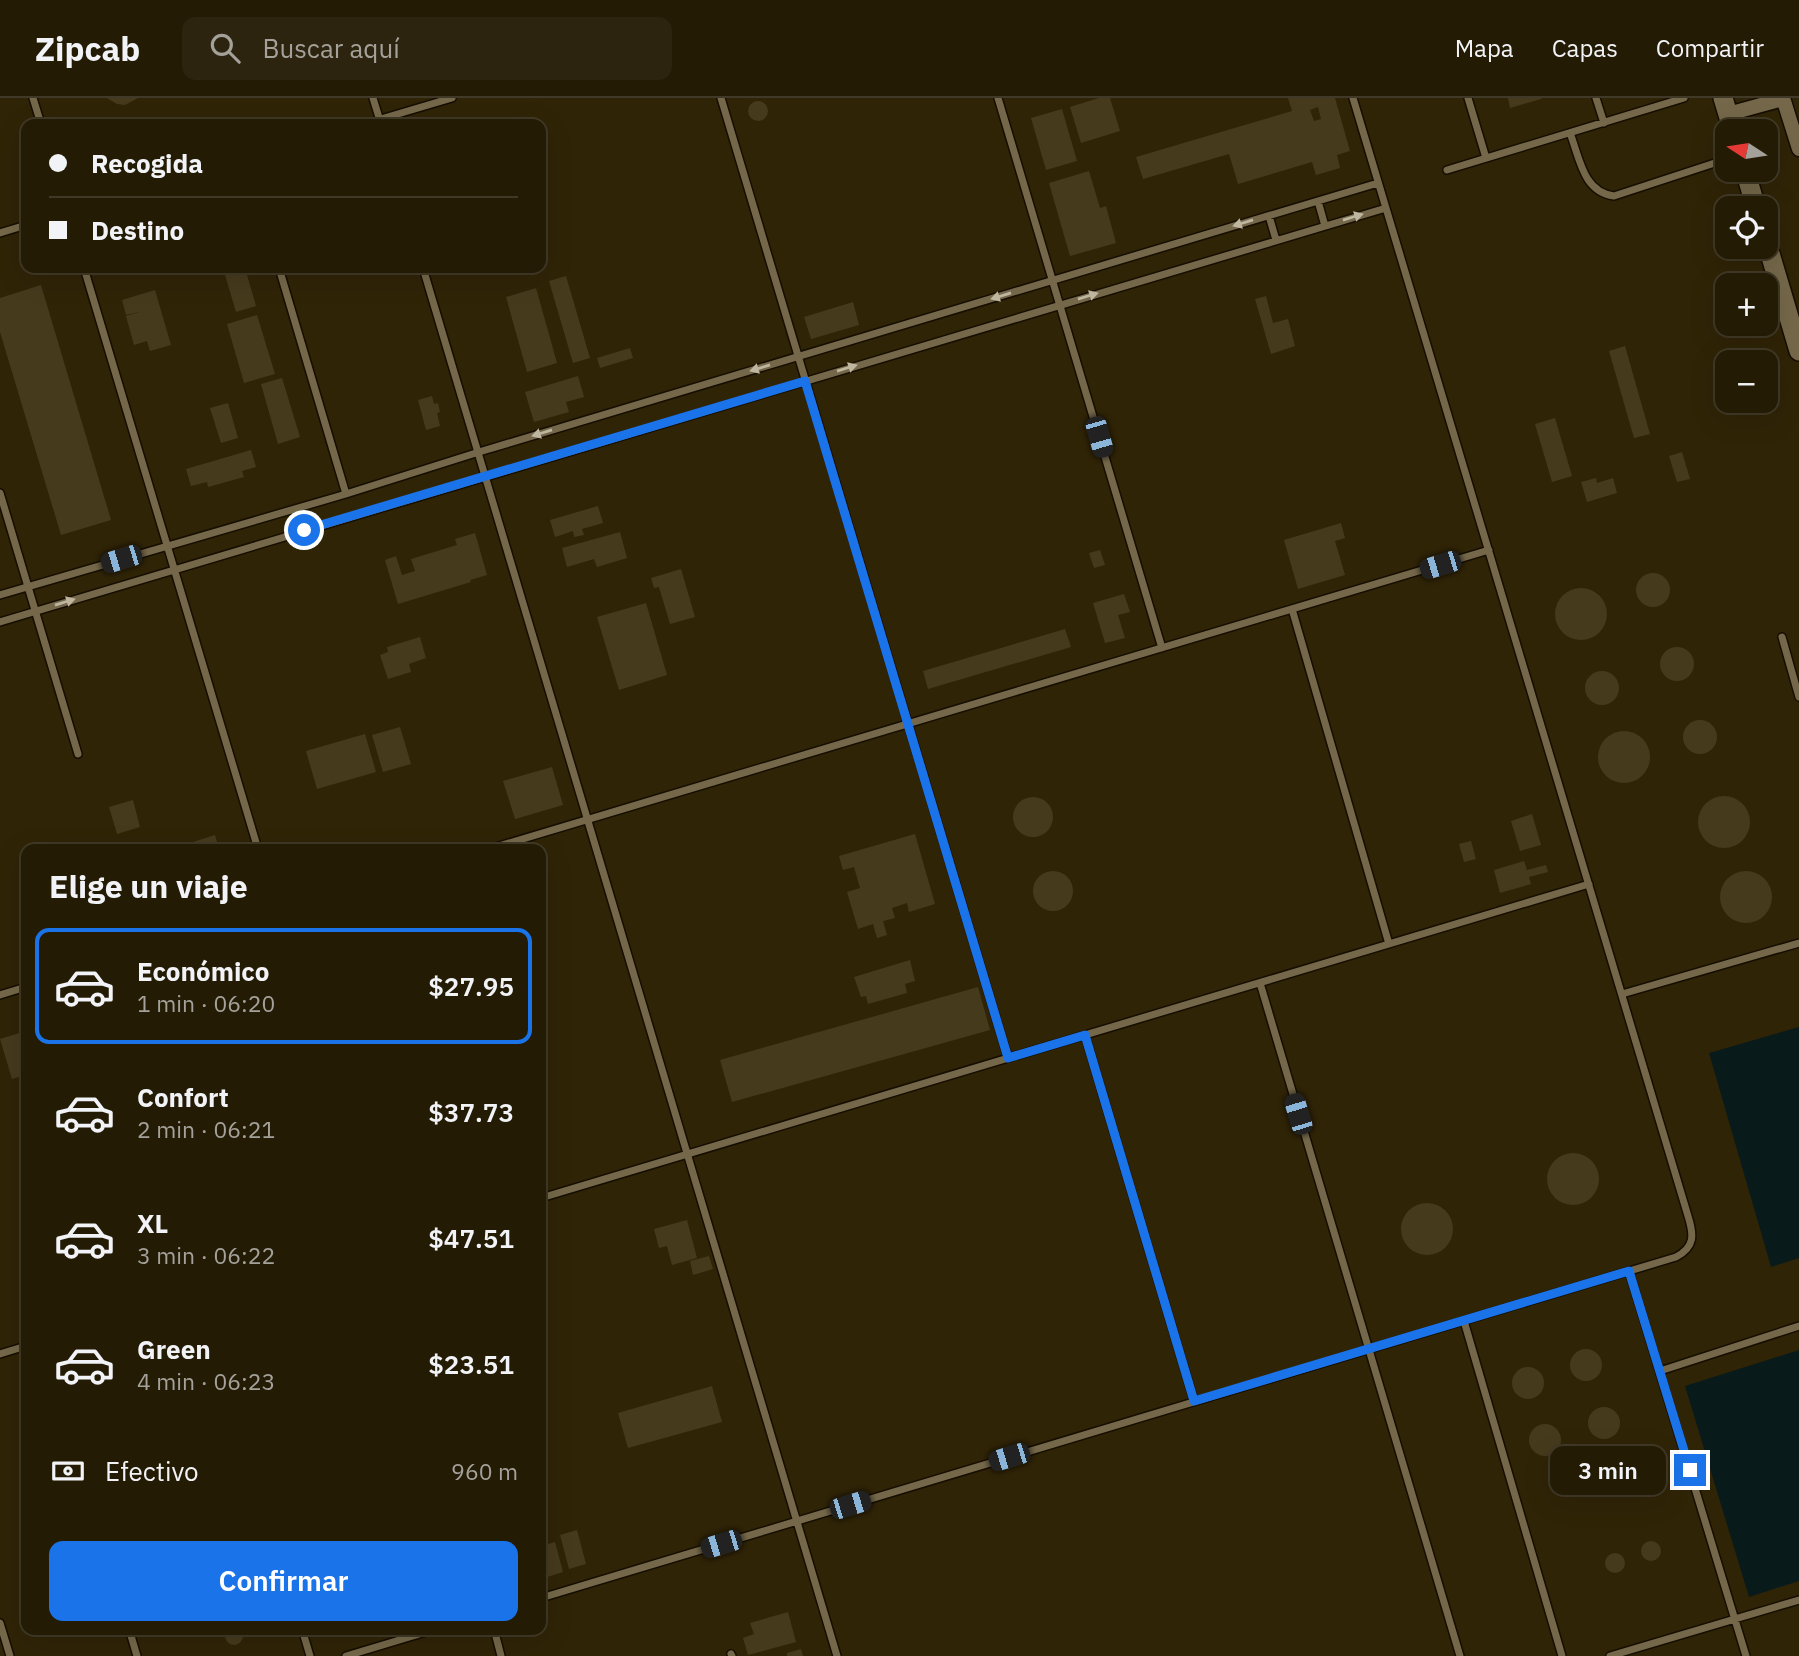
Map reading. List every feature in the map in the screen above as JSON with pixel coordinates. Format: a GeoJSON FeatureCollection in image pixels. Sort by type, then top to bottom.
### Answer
{"type":"FeatureCollection","features":[{"type":"Feature","properties":{"kind":"main road"},"geometry":{"type":"LineString","coordinates":[[1772,259],[1799,351]]}},
{"type":"Feature","properties":{"kind":"street"},"geometry":{"type":"LineString","coordinates":[[1728,114],[1783,98],[1794,115],[1799,149]]}},
{"type":"Feature","properties":{"kind":"lane"},"geometry":{"type":"LineString","coordinates":[[33,98],[39,119]]}},
{"type":"Feature","properties":{"kind":"lane"},"geometry":{"type":"LineString","coordinates":[[373,98],[379,119]]}},
{"type":"Feature","properties":{"kind":"lane"},"geometry":{"type":"LineString","coordinates":[[389,119],[452,98]]}},
{"type":"Feature","properties":{"kind":"lane"},"geometry":{"type":"LineString","coordinates":[[721,98],[1008,1058]]}},
{"type":"Feature","properties":{"kind":"lane"},"geometry":{"type":"LineString","coordinates":[[998,98],[1162,648]]}},
{"type":"Feature","properties":{"kind":"lane"},"geometry":{"type":"LineString","coordinates":[[546,1597],[1629,1271],[1684,1253],[1693,1240],[1693,1231],[1353,98]]}},
{"type":"Feature","properties":{"kind":"lane"},"geometry":{"type":"LineString","coordinates":[[1468,98],[1486,158]]}},
{"type":"Feature","properties":{"kind":"lane"},"geometry":{"type":"LineString","coordinates":[[1596,98],[1604,122]]}},
{"type":"Feature","properties":{"kind":"lane"},"geometry":{"type":"LineString","coordinates":[[1447,170],[1684,98]]}},
{"type":"Feature","properties":{"kind":"lane"},"geometry":{"type":"LineString","coordinates":[[1570,133],[1589,185],[1601,194],[1614,196],[1715,163]]}},
{"type":"Feature","properties":{"kind":"lane"},"geometry":{"type":"LineString","coordinates":[[0,595],[346,494],[478,452],[1378,183]]}},
{"type":"Feature","properties":{"kind":"lane"},"geometry":{"type":"LineString","coordinates":[[1318,201],[1325,226]]}},
{"type":"Feature","properties":{"kind":"lane"},"geometry":{"type":"LineString","coordinates":[[0,622],[1386,208]]}},
{"type":"Feature","properties":{"kind":"lane"},"geometry":{"type":"LineString","coordinates":[[1269,216],[1276,240]]}},
{"type":"Feature","properties":{"kind":"lane"},"geometry":{"type":"LineString","coordinates":[[0,233],[21,227]]}},
{"type":"Feature","properties":{"kind":"lane"},"geometry":{"type":"LineString","coordinates":[[85,273],[256,844]]}},
{"type":"Feature","properties":{"kind":"lane"},"geometry":{"type":"LineString","coordinates":[[280,273],[346,494]]}},
{"type":"Feature","properties":{"kind":"lane"},"geometry":{"type":"LineString","coordinates":[[425,273],[837,1656]]}},
{"type":"Feature","properties":{"kind":"lane"},"geometry":{"type":"LineString","coordinates":[[0,493],[78,754]]}},
{"type":"Feature","properties":{"kind":"lane"},"geometry":{"type":"LineString","coordinates":[[506,844],[1489,550]]}},
{"type":"Feature","properties":{"kind":"lane"},"geometry":{"type":"LineString","coordinates":[[1292,609],[1390,944]]}},
{"type":"Feature","properties":{"kind":"lane"},"geometry":{"type":"LineString","coordinates":[[1782,637],[1799,698]]}},
{"type":"Feature","properties":{"kind":"lane"},"geometry":{"type":"LineString","coordinates":[[546,1196],[1589,884]]}},
{"type":"Feature","properties":{"kind":"lane"},"geometry":{"type":"LineString","coordinates":[[1622,994],[1799,943]]}},
{"type":"Feature","properties":{"kind":"lane"},"geometry":{"type":"LineString","coordinates":[[1260,983],[1460,1656]]}},
{"type":"Feature","properties":{"kind":"lane"},"geometry":{"type":"LineString","coordinates":[[0,995],[21,989]]}},
{"type":"Feature","properties":{"kind":"lane"},"geometry":{"type":"LineString","coordinates":[[1085,1035],[1194,1401]]}},
{"type":"Feature","properties":{"kind":"lane"},"geometry":{"type":"LineString","coordinates":[[1629,1271],[1746,1656]]}},
{"type":"Feature","properties":{"kind":"lane"},"geometry":{"type":"LineString","coordinates":[[1464,1321],[1562,1656]]}},
{"type":"Feature","properties":{"kind":"lane"},"geometry":{"type":"LineString","coordinates":[[1660,1371],[1799,1326]]}},
{"type":"Feature","properties":{"kind":"lane"},"geometry":{"type":"LineString","coordinates":[[0,1354],[21,1348]]}},
{"type":"Feature","properties":{"kind":"lane"},"geometry":{"type":"LineString","coordinates":[[1610,1656],[1799,1600]]}},
{"type":"Feature","properties":{"kind":"lane"},"geometry":{"type":"LineString","coordinates":[[0,1623],[10,1656]]}},
{"type":"Feature","properties":{"kind":"lane"},"geometry":{"type":"LineString","coordinates":[[132,1635],[137,1656]]}},
{"type":"Feature","properties":{"kind":"lane"},"geometry":{"type":"LineString","coordinates":[[304,1635],[310,1656]]}},
{"type":"Feature","properties":{"kind":"lane"},"geometry":{"type":"LineString","coordinates":[[346,1656],[416,1635]]}},
{"type":"Feature","properties":{"kind":"lane"},"geometry":{"type":"LineString","coordinates":[[496,1635],[501,1656]]}},
{"type":"Feature","properties":{"kind":"shaded area"},"geometry":{"type":"Polygon","coordinates":[[[1799,1027],[1799,1258],[1771,1267],[1709,1053],[1799,1027]]]}},
{"type":"Feature","properties":{"kind":"shaded area"},"geometry":{"type":"Polygon","coordinates":[[[1799,1350],[1799,1581],[1749,1597],[1685,1386],[1799,1350]]]}},
{"type":"Feature","properties":{"kind":"building"},"geometry":{"type":"Polygon","coordinates":[[[107,98],[138,98],[125,105],[107,98]]]}},
{"type":"Feature","properties":{"kind":"building"},"geometry":{"type":"Polygon","coordinates":[[[1099,98],[1110,98],[1120,131],[1081,143],[1070,107],[1099,98]]]}},
{"type":"Feature","properties":{"kind":"building"},"geometry":{"type":"Polygon","coordinates":[[[1288,98],[1335,98],[1350,151],[1337,155],[1340,168],[1316,175],[1312,162],[1238,184],[1229,154],[1143,179],[1136,157],[1292,111],[1288,98]],[[1318,107],[1310,110],[1314,121],[1321,119],[1318,107]]]}},
{"type":"Feature","properties":{"kind":"building"},"geometry":{"type":"Polygon","coordinates":[[[1508,98],[1541,98],[1541,99],[1510,108],[1508,98]]]}},
{"type":"Feature","properties":{"kind":"building"},"geometry":{"type":"Polygon","coordinates":[[[758,101],[765,104],[768,111],[765,118],[758,121],[751,118],[748,111],[751,104],[758,101]]]}},
{"type":"Feature","properties":{"kind":"building"},"geometry":{"type":"Polygon","coordinates":[[[1062,109],[1077,161],[1046,170],[1031,118],[1062,109]]]}},
{"type":"Feature","properties":{"kind":"building"},"geometry":{"type":"Polygon","coordinates":[[[1089,171],[1100,208],[1106,206],[1116,243],[1070,256],[1049,183],[1089,171]]]}},
{"type":"Feature","properties":{"kind":"building"},"geometry":{"type":"Polygon","coordinates":[[[224,273],[246,273],[256,306],[236,312],[224,273]]]}},
{"type":"Feature","properties":{"kind":"building"},"geometry":{"type":"Polygon","coordinates":[[[566,276],[590,358],[573,363],[549,281],[566,276]]]}},
{"type":"Feature","properties":{"kind":"building"},"geometry":{"type":"Polygon","coordinates":[[[41,285],[111,520],[61,535],[0,332],[0,298],[41,285]]]}},
{"type":"Feature","properties":{"kind":"building"},"geometry":{"type":"Polygon","coordinates":[[[536,288],[557,363],[527,372],[506,297],[536,288]]]}},
{"type":"Feature","properties":{"kind":"building"},"geometry":{"type":"Polygon","coordinates":[[[155,290],[171,345],[150,351],[147,341],[134,345],[126,316],[139,312],[126,315],[122,300],[155,290]]]}},
{"type":"Feature","properties":{"kind":"building"},"geometry":{"type":"Polygon","coordinates":[[[1266,296],[1273,323],[1288,319],[1295,346],[1271,354],[1255,299],[1266,296]]]}},
{"type":"Feature","properties":{"kind":"building"},"geometry":{"type":"Polygon","coordinates":[[[853,302],[859,325],[811,339],[804,317],[853,302]]]}},
{"type":"Feature","properties":{"kind":"building"},"geometry":{"type":"Polygon","coordinates":[[[257,315],[275,374],[244,383],[227,324],[257,315]]]}},
{"type":"Feature","properties":{"kind":"building"},"geometry":{"type":"Polygon","coordinates":[[[1625,346],[1650,434],[1634,438],[1609,351],[1625,346]]]}},
{"type":"Feature","properties":{"kind":"building"},"geometry":{"type":"Polygon","coordinates":[[[630,348],[633,358],[600,368],[597,358],[630,348]]]}},
{"type":"Feature","properties":{"kind":"building"},"geometry":{"type":"Polygon","coordinates":[[[578,376],[584,397],[566,402],[569,412],[534,422],[525,392],[578,376]]]}},
{"type":"Feature","properties":{"kind":"building"},"geometry":{"type":"Polygon","coordinates":[[[282,378],[300,437],[278,444],[261,384],[282,378]]]}},
{"type":"Feature","properties":{"kind":"building"},"geometry":{"type":"Polygon","coordinates":[[[432,396],[434,404],[438,403],[440,426],[426,430],[418,400],[432,396]]]}},
{"type":"Feature","properties":{"kind":"building"},"geometry":{"type":"Polygon","coordinates":[[[228,403],[238,438],[221,443],[210,408],[228,403]]]}},
{"type":"Feature","properties":{"kind":"building"},"geometry":{"type":"Polygon","coordinates":[[[1555,418],[1572,476],[1552,482],[1535,424],[1555,418]]]}},
{"type":"Feature","properties":{"kind":"building"},"geometry":{"type":"Polygon","coordinates":[[[251,450],[256,467],[242,471],[244,477],[208,487],[207,482],[191,486],[186,469],[251,450]]]}},
{"type":"Feature","properties":{"kind":"building"},"geometry":{"type":"Polygon","coordinates":[[[1682,452],[1690,479],[1677,482],[1669,456],[1682,452]]]}},
{"type":"Feature","properties":{"kind":"building"},"geometry":{"type":"Polygon","coordinates":[[[1596,478],[1597,483],[1613,478],[1617,493],[1587,502],[1581,482],[1596,478]]]}},
{"type":"Feature","properties":{"kind":"building"},"geometry":{"type":"Polygon","coordinates":[[[598,506],[603,523],[582,529],[584,535],[574,537],[573,531],[555,537],[550,520],[598,506]]]}},
{"type":"Feature","properties":{"kind":"building"},"geometry":{"type":"Polygon","coordinates":[[[1341,523],[1345,538],[1335,541],[1345,575],[1298,589],[1284,540],[1341,523]]]}},
{"type":"Feature","properties":{"kind":"building"},"geometry":{"type":"Polygon","coordinates":[[[620,532],[627,558],[597,567],[594,559],[567,567],[562,548],[620,532]]]}},
{"type":"Feature","properties":{"kind":"building"},"geometry":{"type":"Polygon","coordinates":[[[475,533],[487,575],[398,604],[385,560],[396,556],[402,575],[415,571],[411,559],[457,545],[455,539],[475,533]]]}},
{"type":"Feature","properties":{"kind":"building"},"geometry":{"type":"Polygon","coordinates":[[[1100,550],[1105,565],[1094,568],[1089,553],[1100,550]]]}},
{"type":"Feature","properties":{"kind":"building"},"geometry":{"type":"Polygon","coordinates":[[[681,569],[695,617],[670,624],[659,587],[654,588],[651,578],[681,569]]]}},
{"type":"Feature","properties":{"kind":"building"},"geometry":{"type":"Polygon","coordinates":[[[1653,573],[1665,578],[1670,590],[1665,602],[1653,607],[1641,602],[1636,590],[1641,578],[1653,573]]]}},
{"type":"Feature","properties":{"kind":"building"},"geometry":{"type":"Polygon","coordinates":[[[1581,588],[1591,590],[1599,596],[1605,604],[1605,624],[1599,632],[1591,638],[1581,640],[1571,638],[1563,632],[1557,624],[1555,614],[1557,604],[1563,596],[1571,590],[1581,588]]]}},
{"type":"Feature","properties":{"kind":"building"},"geometry":{"type":"Polygon","coordinates":[[[1124,594],[1130,612],[1118,615],[1125,638],[1105,643],[1093,603],[1124,594]]]}},
{"type":"Feature","properties":{"kind":"building"},"geometry":{"type":"Polygon","coordinates":[[[646,603],[667,675],[619,690],[597,617],[646,603]]]}},
{"type":"Feature","properties":{"kind":"building"},"geometry":{"type":"Polygon","coordinates":[[[1065,629],[1071,647],[928,689],[923,671],[1065,629]]]}},
{"type":"Feature","properties":{"kind":"building"},"geometry":{"type":"Polygon","coordinates":[[[420,637],[426,658],[409,664],[411,672],[388,679],[380,655],[388,652],[387,647],[420,637]]]}},
{"type":"Feature","properties":{"kind":"building"},"geometry":{"type":"Polygon","coordinates":[[[1677,647],[1689,652],[1694,664],[1689,676],[1677,681],[1665,676],[1660,664],[1665,652],[1677,647]]]}},
{"type":"Feature","properties":{"kind":"building"},"geometry":{"type":"Polygon","coordinates":[[[1602,671],[1614,676],[1619,688],[1614,700],[1602,705],[1590,700],[1585,688],[1590,676],[1602,671]]]}},
{"type":"Feature","properties":{"kind":"building"},"geometry":{"type":"Polygon","coordinates":[[[1700,720],[1712,725],[1717,737],[1712,749],[1700,754],[1688,749],[1683,737],[1688,725],[1700,720]]]}},
{"type":"Feature","properties":{"kind":"building"},"geometry":{"type":"Polygon","coordinates":[[[400,727],[411,764],[383,772],[372,735],[400,727]]]}},
{"type":"Feature","properties":{"kind":"building"},"geometry":{"type":"Polygon","coordinates":[[[1624,731],[1634,733],[1642,739],[1648,747],[1648,767],[1642,775],[1634,781],[1624,783],[1614,781],[1606,775],[1600,767],[1598,757],[1600,747],[1606,739],[1614,733],[1624,731]]]}},
{"type":"Feature","properties":{"kind":"building"},"geometry":{"type":"Polygon","coordinates":[[[365,734],[376,772],[317,789],[306,751],[365,734]]]}},
{"type":"Feature","properties":{"kind":"building"},"geometry":{"type":"Polygon","coordinates":[[[552,767],[563,805],[515,819],[503,781],[552,767]]]}},
{"type":"Feature","properties":{"kind":"building"},"geometry":{"type":"Polygon","coordinates":[[[1724,796],[1734,798],[1742,804],[1748,812],[1748,832],[1742,840],[1734,846],[1724,848],[1714,846],[1706,840],[1700,832],[1698,822],[1700,812],[1706,804],[1714,798],[1724,796]]]}},
{"type":"Feature","properties":{"kind":"building"},"geometry":{"type":"Polygon","coordinates":[[[1033,797],[1041,798],[1047,803],[1052,809],[1052,825],[1047,831],[1041,836],[1033,837],[1025,836],[1019,831],[1014,825],[1013,817],[1014,809],[1019,803],[1025,798],[1033,797]]]}},
{"type":"Feature","properties":{"kind":"building"},"geometry":{"type":"Polygon","coordinates":[[[133,800],[140,827],[117,834],[109,807],[133,800]]]}},
{"type":"Feature","properties":{"kind":"building"},"geometry":{"type":"Polygon","coordinates":[[[1532,814],[1541,845],[1520,851],[1511,821],[1532,814]]]}},
{"type":"Feature","properties":{"kind":"building"},"geometry":{"type":"Polygon","coordinates":[[[915,834],[935,904],[909,912],[907,903],[892,908],[895,918],[883,921],[887,935],[877,938],[873,924],[858,929],[847,892],[860,888],[854,867],[843,870],[839,856],[915,834]]]}},
{"type":"Feature","properties":{"kind":"building"},"geometry":{"type":"Polygon","coordinates":[[[215,835],[218,844],[190,844],[215,835]]]}},
{"type":"Feature","properties":{"kind":"building"},"geometry":{"type":"Polygon","coordinates":[[[1471,841],[1476,859],[1464,862],[1459,844],[1471,841]]]}},
{"type":"Feature","properties":{"kind":"building"},"geometry":{"type":"Polygon","coordinates":[[[1524,861],[1527,870],[1546,865],[1548,872],[1529,877],[1531,884],[1500,893],[1494,870],[1524,861]]]}},
{"type":"Feature","properties":{"kind":"building"},"geometry":{"type":"Polygon","coordinates":[[[1053,871],[1061,872],[1067,877],[1072,883],[1072,899],[1067,905],[1061,910],[1053,911],[1045,910],[1039,905],[1034,899],[1033,891],[1034,883],[1039,877],[1045,872],[1053,871]]]}},
{"type":"Feature","properties":{"kind":"building"},"geometry":{"type":"Polygon","coordinates":[[[1746,871],[1756,873],[1764,879],[1770,887],[1770,907],[1764,915],[1756,921],[1746,923],[1736,921],[1728,915],[1722,907],[1720,897],[1722,887],[1728,879],[1736,873],[1746,871]]]}},
{"type":"Feature","properties":{"kind":"building"},"geometry":{"type":"Polygon","coordinates":[[[910,960],[915,981],[905,984],[907,993],[868,1004],[866,996],[861,997],[854,977],[910,960]]]}},
{"type":"Feature","properties":{"kind":"building"},"geometry":{"type":"Polygon","coordinates":[[[978,987],[990,1030],[732,1102],[720,1060],[978,987]]]}},
{"type":"Feature","properties":{"kind":"building"},"geometry":{"type":"Polygon","coordinates":[[[21,1033],[21,1076],[12,1079],[0,1039],[21,1033]]]}},
{"type":"Feature","properties":{"kind":"building"},"geometry":{"type":"Polygon","coordinates":[[[1573,1153],[1583,1155],[1591,1161],[1597,1169],[1597,1189],[1591,1197],[1583,1203],[1573,1205],[1563,1203],[1555,1197],[1549,1189],[1547,1179],[1549,1169],[1555,1161],[1563,1155],[1573,1153]]]}},
{"type":"Feature","properties":{"kind":"building"},"geometry":{"type":"Polygon","coordinates":[[[1427,1203],[1437,1205],[1445,1211],[1451,1219],[1451,1239],[1445,1247],[1437,1253],[1427,1255],[1417,1253],[1409,1247],[1403,1239],[1401,1229],[1403,1219],[1409,1211],[1417,1205],[1427,1203]]]}},
{"type":"Feature","properties":{"kind":"building"},"geometry":{"type":"Polygon","coordinates":[[[687,1220],[697,1258],[672,1265],[667,1246],[659,1248],[654,1229],[687,1220]]]}},
{"type":"Feature","properties":{"kind":"building"},"geometry":{"type":"Polygon","coordinates":[[[709,1256],[713,1269],[693,1275],[690,1261],[709,1256]]]}},
{"type":"Feature","properties":{"kind":"building"},"geometry":{"type":"Polygon","coordinates":[[[1586,1349],[1597,1354],[1602,1365],[1597,1376],[1586,1381],[1575,1376],[1570,1365],[1575,1354],[1586,1349]]]}},
{"type":"Feature","properties":{"kind":"building"},"geometry":{"type":"Polygon","coordinates":[[[1528,1367],[1539,1372],[1544,1383],[1539,1394],[1528,1399],[1517,1394],[1512,1383],[1517,1372],[1528,1367]]]}},
{"type":"Feature","properties":{"kind":"building"},"geometry":{"type":"Polygon","coordinates":[[[712,1386],[722,1422],[628,1448],[618,1413],[712,1386]]]}},
{"type":"Feature","properties":{"kind":"building"},"geometry":{"type":"Polygon","coordinates":[[[1604,1407],[1615,1412],[1620,1423],[1615,1434],[1604,1439],[1593,1434],[1588,1423],[1593,1412],[1604,1407]]]}},
{"type":"Feature","properties":{"kind":"building"},"geometry":{"type":"Polygon","coordinates":[[[1545,1424],[1556,1429],[1561,1440],[1556,1451],[1545,1456],[1534,1451],[1529,1440],[1534,1429],[1545,1424]]]}},
{"type":"Feature","properties":{"kind":"building"},"geometry":{"type":"Polygon","coordinates":[[[577,1530],[586,1564],[569,1569],[560,1535],[577,1530]]]}},
{"type":"Feature","properties":{"kind":"building"},"geometry":{"type":"Polygon","coordinates":[[[1651,1541],[1658,1544],[1661,1551],[1658,1558],[1651,1561],[1644,1558],[1641,1551],[1644,1544],[1651,1541]]]}},
{"type":"Feature","properties":{"kind":"building"},"geometry":{"type":"Polygon","coordinates":[[[555,1542],[563,1572],[546,1577],[546,1545],[555,1542]]]}},
{"type":"Feature","properties":{"kind":"building"},"geometry":{"type":"Polygon","coordinates":[[[1615,1553],[1622,1556],[1625,1563],[1622,1570],[1615,1573],[1608,1570],[1605,1563],[1608,1556],[1615,1553]]]}},
{"type":"Feature","properties":{"kind":"building"},"geometry":{"type":"Polygon","coordinates":[[[788,1612],[796,1642],[748,1655],[743,1638],[754,1634],[750,1623],[788,1612]]]}},
{"type":"Feature","properties":{"kind":"building"},"geometry":{"type":"Polygon","coordinates":[[[225,1635],[243,1635],[240,1642],[234,1645],[228,1642],[225,1636],[225,1635]]]}},
{"type":"Feature","properties":{"kind":"building"},"geometry":{"type":"Polygon","coordinates":[[[801,1649],[803,1656],[787,1656],[787,1653],[801,1649]]]}},
{"type":"Feature","properties":{"kind":"route"},"geometry":{"type":"LineString","coordinates":[[304,530],[805,381],[1008,1058],[1085,1035],[1194,1401],[1629,1271],[1690,1470]]}}]}
